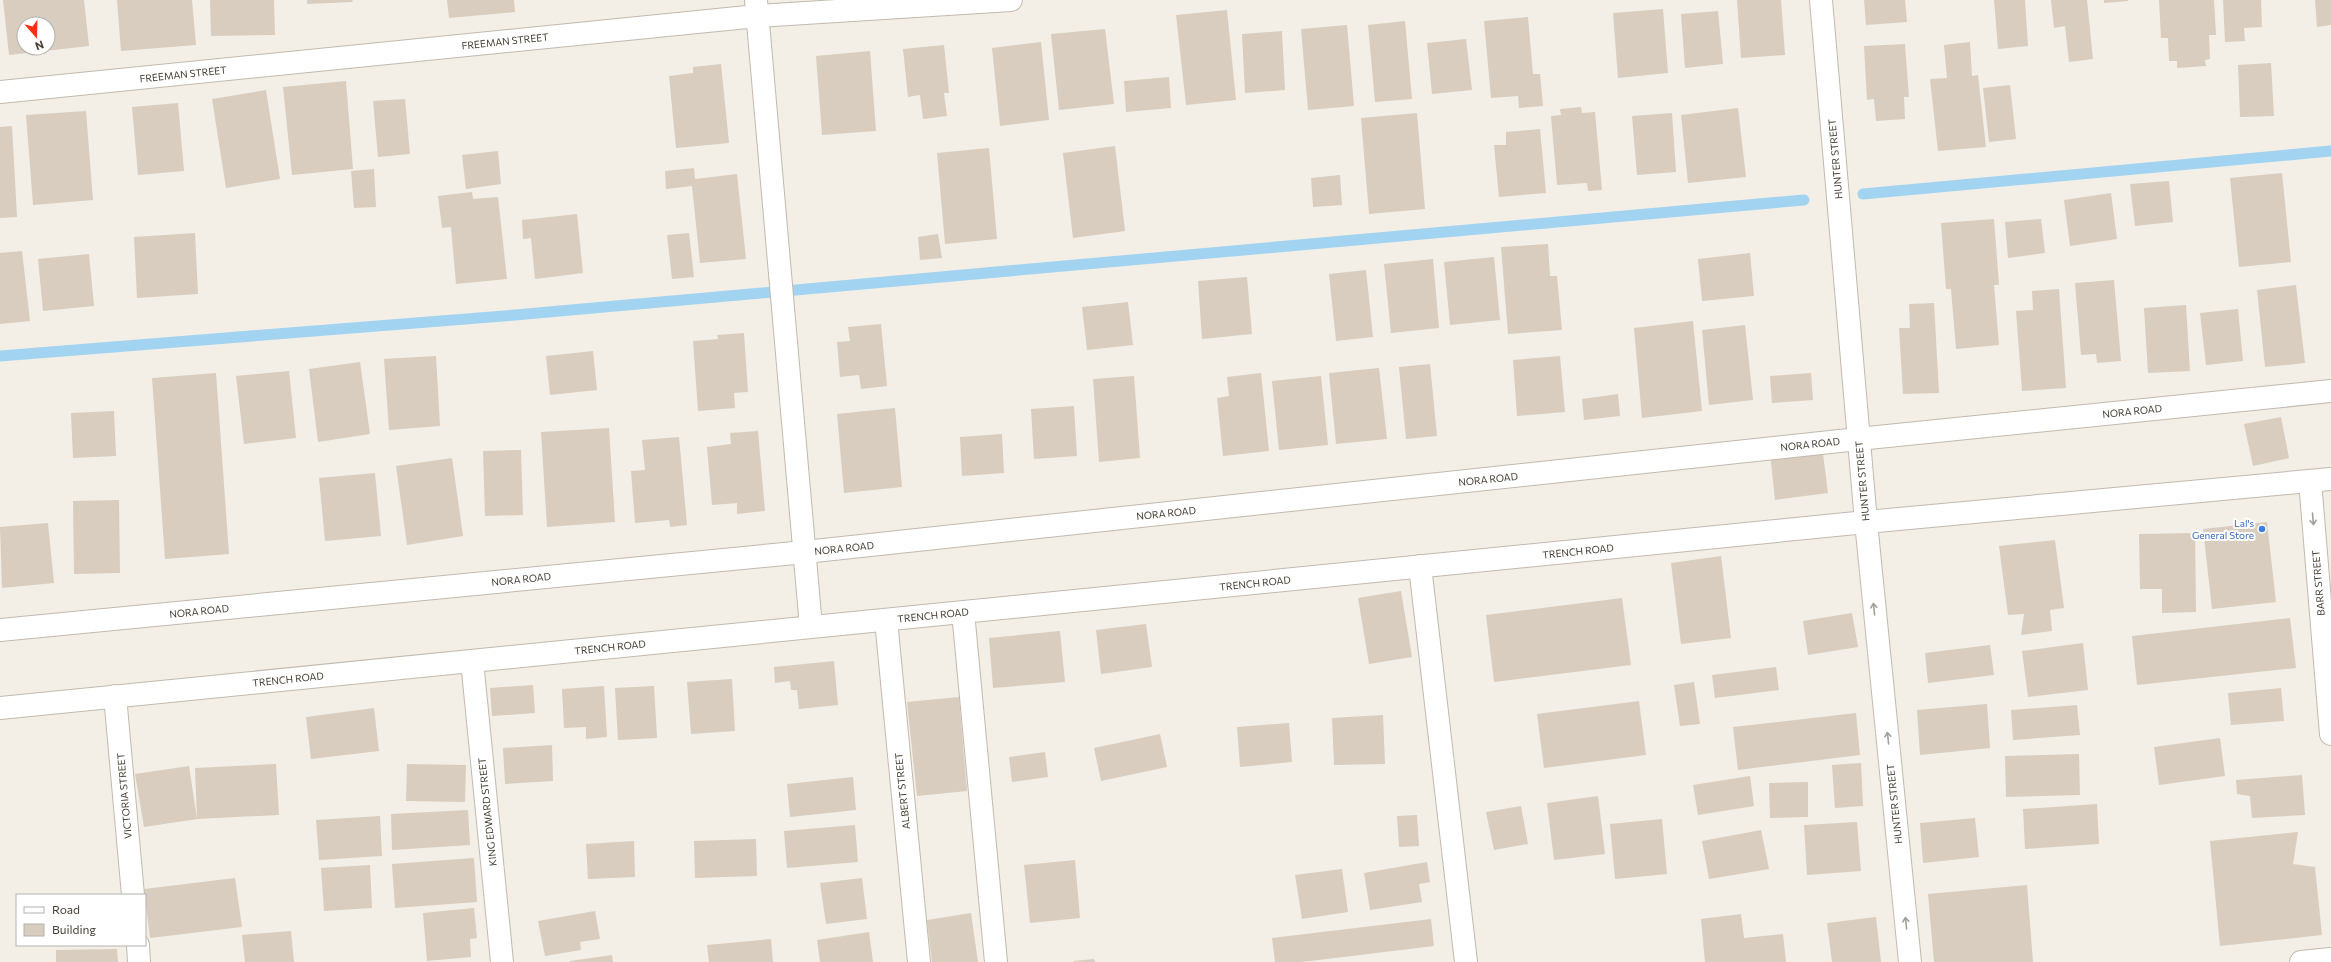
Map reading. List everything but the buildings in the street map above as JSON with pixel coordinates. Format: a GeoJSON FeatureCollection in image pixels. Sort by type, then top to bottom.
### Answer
{"type":"FeatureCollection","features":[{"type":"Feature","properties":{"kind":"street","name":"FREEMAN STREET"},"geometry":{"type":"LineString","coordinates":[[0,92],[757,8],[1011,0]]}},
{"type":"Feature","properties":{"kind":"street","name":"HUNTER STREET"},"geometry":{"type":"LineString","coordinates":[[1821,0],[1858,439],[1910,962]]}},
{"type":"Feature","properties":{"kind":"street"},"geometry":{"type":"LineString","coordinates":[[757,8],[806,552],[811,627]]}},
{"type":"Feature","properties":{"kind":"street","name":"NORA ROAD"},"geometry":{"type":"LineString","coordinates":[[0,630],[806,552],[1858,439],[2331,391]]}},
{"type":"Feature","properties":{"kind":"street","name":"TRENCH ROAD"},"geometry":{"type":"LineString","coordinates":[[0,708],[1420,566],[2331,478]]}},
{"type":"Feature","properties":{"kind":"street","name":"BARR STREET"},"geometry":{"type":"LineString","coordinates":[[2310,481],[2331,734]]}},
{"type":"Feature","properties":{"kind":"street"},"geometry":{"type":"LineString","coordinates":[[1420,566],[1466,962]]}},
{"type":"Feature","properties":{"kind":"street"},"geometry":{"type":"LineString","coordinates":[[963,612],[996,962]]}},
{"type":"Feature","properties":{"kind":"street","name":"ALBERT STREET"},"geometry":{"type":"LineString","coordinates":[[886,620],[919,962]]}},
{"type":"Feature","properties":{"kind":"street","name":"KING EDWARD STREET"},"geometry":{"type":"LineString","coordinates":[[472,661],[502,962]]}},
{"type":"Feature","properties":{"kind":"street","name":"VICTORIA STREET"},"geometry":{"type":"LineString","coordinates":[[115,696],[133,894]]}},
{"type":"Feature","properties":{"kind":"street"},"geometry":{"type":"LineString","coordinates":[[138,946],[139,962]]}},
{"type":"Feature","properties":{"kind":"street"},"geometry":{"type":"LineString","coordinates":[[2301,962],[2331,959]]}},
{"type":"Feature","properties":{"kind":"waterway"},"geometry":{"type":"LineString","coordinates":[[1863,194],[2331,151]]}},
{"type":"Feature","properties":{"kind":"waterway"},"geometry":{"type":"LineString","coordinates":[[0,356],[515,315],[1804,200]]}},
{"type":"Feature","properties":{"kind":"place","name":"Lal's General Store"},"geometry":{"type":"Point","coordinates":[2262,529]}}]}
